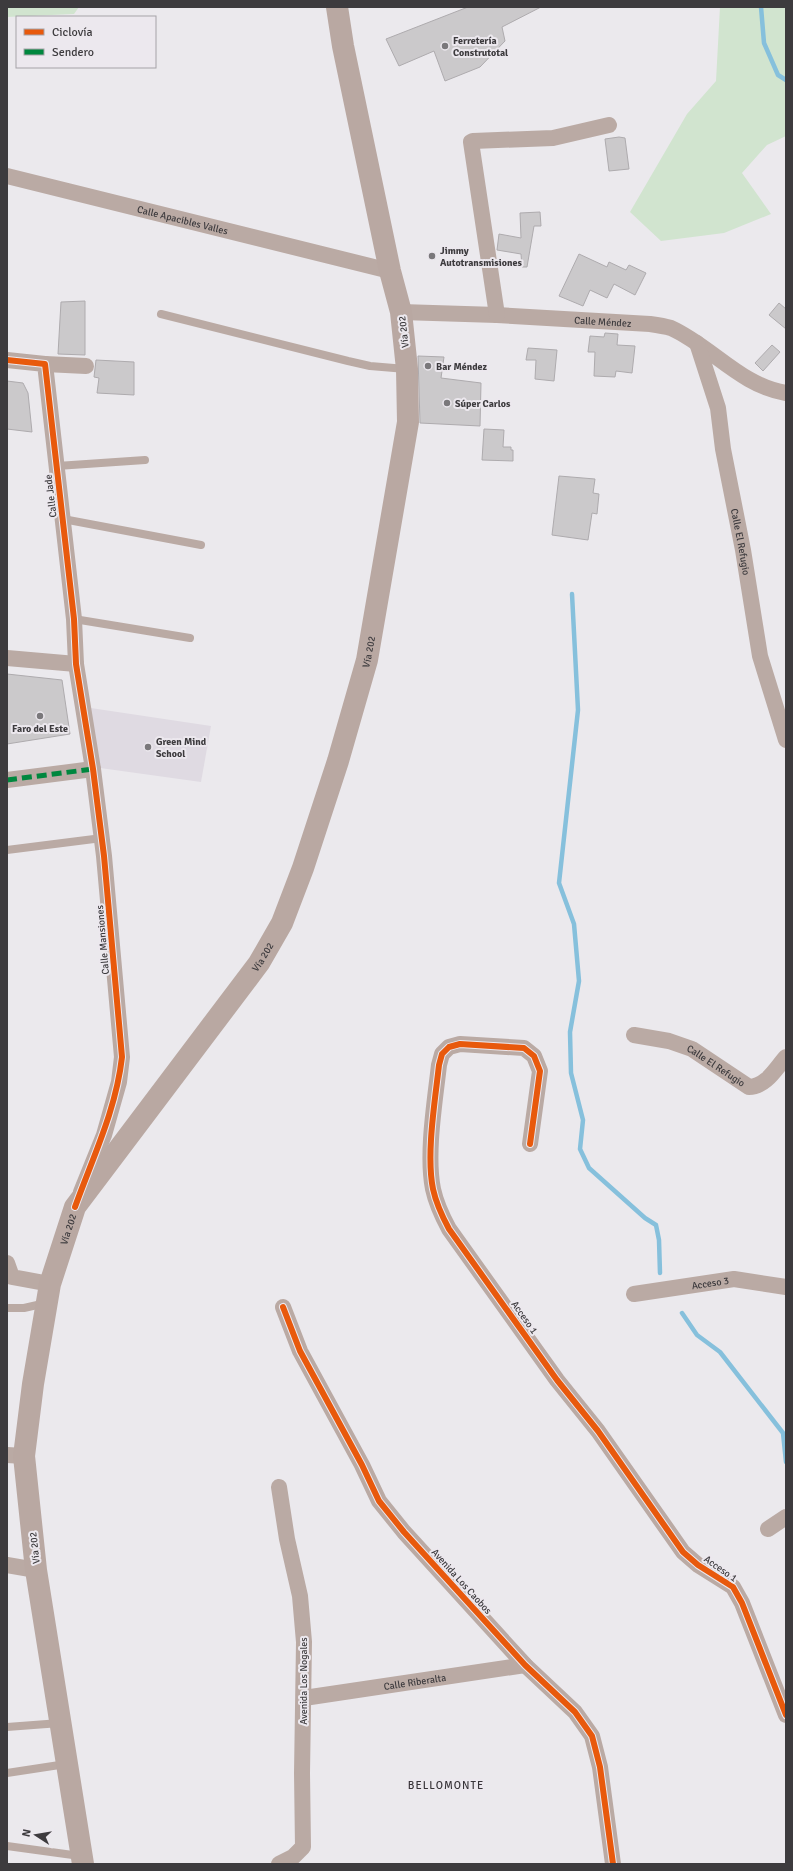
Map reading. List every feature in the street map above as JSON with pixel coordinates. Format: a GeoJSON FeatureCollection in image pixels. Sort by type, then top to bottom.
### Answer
{"type":"FeatureCollection","features":[{"type":"Feature","properties":{"kind":"main road","name":"Vía 202"},"geometry":{"type":"LineString","coordinates":[[83,1860],[67,1764],[62,1723],[16,1456],[33,1384],[49,1293],[75,1207],[259,963],[282,923],[303,868],[338,761],[367,660],[408,422],[407,370],[401,312],[390,271],[343,46],[337,7]]}},
{"type":"Feature","properties":{"kind":"street"},"geometry":{"type":"LineString","coordinates":[[497,315],[471,142],[552,138],[610,125]]}},
{"type":"Feature","properties":{"kind":"street","name":"Calle Apacibles Valles"},"geometry":{"type":"LineString","coordinates":[[7,176],[390,271]]}},
{"type":"Feature","properties":{"kind":"street","name":"Calle Méndez"},"geometry":{"type":"LineString","coordinates":[[401,312],[497,315],[650,324],[669,328],[697,343],[744,377],[764,386],[786,393]]}},
{"type":"Feature","properties":{"kind":"street","name":"Calle El Refugio"},"geometry":{"type":"LineString","coordinates":[[697,343],[718,408],[723,449],[743,550],[760,656],[786,740]]}},
{"type":"Feature","properties":{"kind":"street"},"geometry":{"type":"LineString","coordinates":[[7,360],[86,366]]}},
{"type":"Feature","properties":{"kind":"street","name":"Calle Jade"},"geometry":{"type":"LineString","coordinates":[[45,364],[74,619],[76,664]]}},
{"type":"Feature","properties":{"kind":"street"},"geometry":{"type":"LineString","coordinates":[[7,658],[76,664]]}},
{"type":"Feature","properties":{"kind":"street","name":"Calle Mansiones"},"geometry":{"type":"LineString","coordinates":[[75,1207],[88,1171],[104,1135],[119,1082],[122,1057],[102,838],[93,769],[76,664]]}},
{"type":"Feature","properties":{"kind":"street"},"geometry":{"type":"LineString","coordinates":[[7,780],[93,769]]}},
{"type":"Feature","properties":{"kind":"street","name":"Calle El Refugio"},"geometry":{"type":"LineString","coordinates":[[634,1035],[669,1041],[692,1049],[749,1087],[759,1086],[764,1082],[786,1057]]}},
{"type":"Feature","properties":{"kind":"street","name":"Acceso 1"},"geometry":{"type":"LineString","coordinates":[[530,1144],[540,1071],[534,1056],[524,1048],[460,1044],[449,1047],[442,1054],[439,1065],[430,1166],[433,1189],[438,1208],[449,1229],[557,1380],[598,1432],[682,1552],[698,1565],[733,1587],[742,1603],[786,1715]]}},
{"type":"Feature","properties":{"kind":"street"},"geometry":{"type":"LineString","coordinates":[[7,1263],[12,1277],[49,1293]]}},
{"type":"Feature","properties":{"kind":"street","name":"Acceso 3"},"geometry":{"type":"LineString","coordinates":[[634,1294],[734,1279],[786,1287]]}},
{"type":"Feature","properties":{"kind":"street","name":"Avenida Los Caobos"},"geometry":{"type":"LineString","coordinates":[[283,1307],[300,1351],[379,1501],[404,1532],[525,1665],[575,1712],[592,1736],[600,1767],[613,1864]]}},
{"type":"Feature","properties":{"kind":"street","name":"Avenida Los Nogales"},"geometry":{"type":"LineString","coordinates":[[279,1487],[287,1539],[300,1596],[304,1642],[302,1773],[303,1847],[293,1857],[279,1864]]}},
{"type":"Feature","properties":{"kind":"street"},"geometry":{"type":"LineString","coordinates":[[768,1529],[786,1517]]}},
{"type":"Feature","properties":{"kind":"street"},"geometry":{"type":"LineString","coordinates":[[7,1565],[36,1570]]}},
{"type":"Feature","properties":{"kind":"street","name":"Calle Riberalta"},"geometry":{"type":"LineString","coordinates":[[304,1698],[525,1665]]}},
{"type":"Feature","properties":{"kind":"lane"},"geometry":{"type":"LineString","coordinates":[[161,314],[348,362],[407,370]]}},
{"type":"Feature","properties":{"kind":"lane"},"geometry":{"type":"LineString","coordinates":[[56,466],[145,460]]}},
{"type":"Feature","properties":{"kind":"lane"},"geometry":{"type":"LineString","coordinates":[[63,519],[201,544]]}},
{"type":"Feature","properties":{"kind":"lane"},"geometry":{"type":"LineString","coordinates":[[74,619],[190,638]]}},
{"type":"Feature","properties":{"kind":"lane"},"geometry":{"type":"LineString","coordinates":[[7,850],[102,838]]}},
{"type":"Feature","properties":{"kind":"lane"},"geometry":{"type":"LineString","coordinates":[[7,1308],[24,1308],[49,1293]]}},
{"type":"Feature","properties":{"kind":"lane"},"geometry":{"type":"LineString","coordinates":[[7,1727],[62,1723]]}},
{"type":"Feature","properties":{"kind":"lane"},"geometry":{"type":"LineString","coordinates":[[7,1773],[67,1764]]}},
{"type":"Feature","properties":{"kind":"lane"},"geometry":{"type":"LineString","coordinates":[[7,1846],[83,1860]]}},
{"type":"Feature","properties":{"kind":"shaded area","name":"Green Mind School"},"geometry":{"type":"Polygon","coordinates":[[[84,707],[211,726],[201,782],[93,767],[84,707]]]}},
{"type":"Feature","properties":{"kind":"green space"},"geometry":{"type":"Polygon","coordinates":[[[7,7],[79,7],[74,14],[7,17],[7,7]]]}},
{"type":"Feature","properties":{"kind":"green space"},"geometry":{"type":"Polygon","coordinates":[[[720,7],[786,7],[786,136],[767,145],[742,173],[771,214],[724,233],[661,241],[630,212],[687,114],[716,81],[720,7]]]}},
{"type":"Feature","properties":{"kind":"building","name":"Ferretería Construtotal"},"geometry":{"type":"Polygon","coordinates":[[[468,7],[541,7],[502,27],[505,41],[480,67],[445,81],[434,51],[399,66],[386,39],[468,7]]]}},
{"type":"Feature","properties":{"kind":"building"},"geometry":{"type":"Polygon","coordinates":[[[619,137],[625,138],[629,169],[609,171],[605,139],[619,137]]]}},
{"type":"Feature","properties":{"kind":"building"},"geometry":{"type":"Polygon","coordinates":[[[540,212],[541,226],[534,226],[527,267],[522,267],[521,254],[497,250],[499,234],[521,238],[520,213],[540,212]]]}},
{"type":"Feature","properties":{"kind":"building"},"geometry":{"type":"Polygon","coordinates":[[[579,254],[607,267],[609,262],[626,270],[629,265],[646,273],[635,295],[614,284],[607,298],[590,290],[583,306],[559,296],[579,254]]]}},
{"type":"Feature","properties":{"kind":"building"},"geometry":{"type":"Polygon","coordinates":[[[85,301],[85,355],[58,354],[61,302],[85,301]]]}},
{"type":"Feature","properties":{"kind":"building"},"geometry":{"type":"Polygon","coordinates":[[[779,303],[786,309],[786,329],[769,315],[779,303]]]}},
{"type":"Feature","properties":{"kind":"building"},"geometry":{"type":"Polygon","coordinates":[[[605,333],[618,334],[617,345],[635,346],[632,373],[616,371],[615,377],[594,376],[595,352],[588,352],[590,336],[604,337],[605,333]]]}},
{"type":"Feature","properties":{"kind":"building"},"geometry":{"type":"Polygon","coordinates":[[[772,345],[780,352],[763,371],[755,363],[772,345]]]}},
{"type":"Feature","properties":{"kind":"building"},"geometry":{"type":"Polygon","coordinates":[[[528,348],[557,350],[554,381],[535,379],[536,360],[526,360],[528,348]]]}},
{"type":"Feature","properties":{"kind":"building","name":"Súper Carlos"},"geometry":{"type":"Polygon","coordinates":[[[418,356],[444,357],[441,378],[481,383],[480,426],[420,423],[418,356]]]}},
{"type":"Feature","properties":{"kind":"building"},"geometry":{"type":"Polygon","coordinates":[[[96,360],[134,362],[134,395],[97,393],[99,378],[94,377],[96,360]]]}},
{"type":"Feature","properties":{"kind":"building"},"geometry":{"type":"Polygon","coordinates":[[[7,381],[23,383],[28,393],[32,432],[7,429],[7,381]]]}},
{"type":"Feature","properties":{"kind":"building"},"geometry":{"type":"Polygon","coordinates":[[[484,429],[504,430],[503,447],[511,447],[511,450],[513,450],[513,461],[482,460],[484,429]]]}},
{"type":"Feature","properties":{"kind":"building"},"geometry":{"type":"Polygon","coordinates":[[[559,476],[595,479],[593,493],[599,494],[597,514],[592,513],[588,540],[552,535],[559,476]]]}},
{"type":"Feature","properties":{"kind":"building"},"geometry":{"type":"Polygon","coordinates":[[[7,674],[62,680],[70,734],[7,744],[7,674]]]}},
{"type":"Feature","properties":{"kind":"waterway"},"geometry":{"type":"LineString","coordinates":[[761,7],[764,43],[778,75],[786,80]]}},
{"type":"Feature","properties":{"kind":"waterway"},"geometry":{"type":"LineString","coordinates":[[572,594],[578,710],[559,883],[574,924],[579,981],[570,1032],[571,1073],[583,1120],[580,1149],[589,1168],[645,1218],[656,1225],[659,1240],[660,1273]]}},
{"type":"Feature","properties":{"kind":"waterway"},"geometry":{"type":"LineString","coordinates":[[682,1313],[697,1335],[720,1352],[783,1433],[786,1462]]}},
{"type":"Feature","properties":{"kind":"marked path"},"geometry":{"type":"LineString","coordinates":[[7,780],[93,769]]}},
{"type":"Feature","properties":{"kind":"cycle path"},"geometry":{"type":"LineString","coordinates":[[7,360],[45,364],[74,619],[76,664],[93,769],[104,856],[122,1057],[115,1096],[75,1207]]}},
{"type":"Feature","properties":{"kind":"cycle path"},"geometry":{"type":"LineString","coordinates":[[530,1144],[540,1071],[534,1056],[524,1048],[460,1044],[449,1047],[442,1054],[439,1065],[430,1160],[434,1194],[446,1224],[557,1380],[598,1431],[683,1552],[698,1565],[733,1587],[742,1603],[786,1715]]}},
{"type":"Feature","properties":{"kind":"cycle path"},"geometry":{"type":"LineString","coordinates":[[283,1307],[300,1351],[362,1465],[379,1501],[404,1532],[525,1665],[575,1712],[592,1736],[600,1767],[613,1864]]}},
{"type":"Feature","properties":{"kind":"place","name":"Ferretería Construtotal"},"geometry":{"type":"Point","coordinates":[445,46]}},
{"type":"Feature","properties":{"kind":"place","name":"Jimmy Autotransmisiones"},"geometry":{"type":"Point","coordinates":[432,256]}},
{"type":"Feature","properties":{"kind":"place","name":"Bar Méndez"},"geometry":{"type":"Point","coordinates":[428,366]}},
{"type":"Feature","properties":{"kind":"place","name":"Súper Carlos"},"geometry":{"type":"Point","coordinates":[447,403]}},
{"type":"Feature","properties":{"kind":"place","name":"Faro del Este"},"geometry":{"type":"Point","coordinates":[40,716]}},
{"type":"Feature","properties":{"kind":"place","name":"Green Mind School"},"geometry":{"type":"Point","coordinates":[148,747]}},
{"type":"Feature","properties":{"kind":"district","name":"BELLOMONTE"},"geometry":{"type":"Point","coordinates":[446,1785]}}]}
